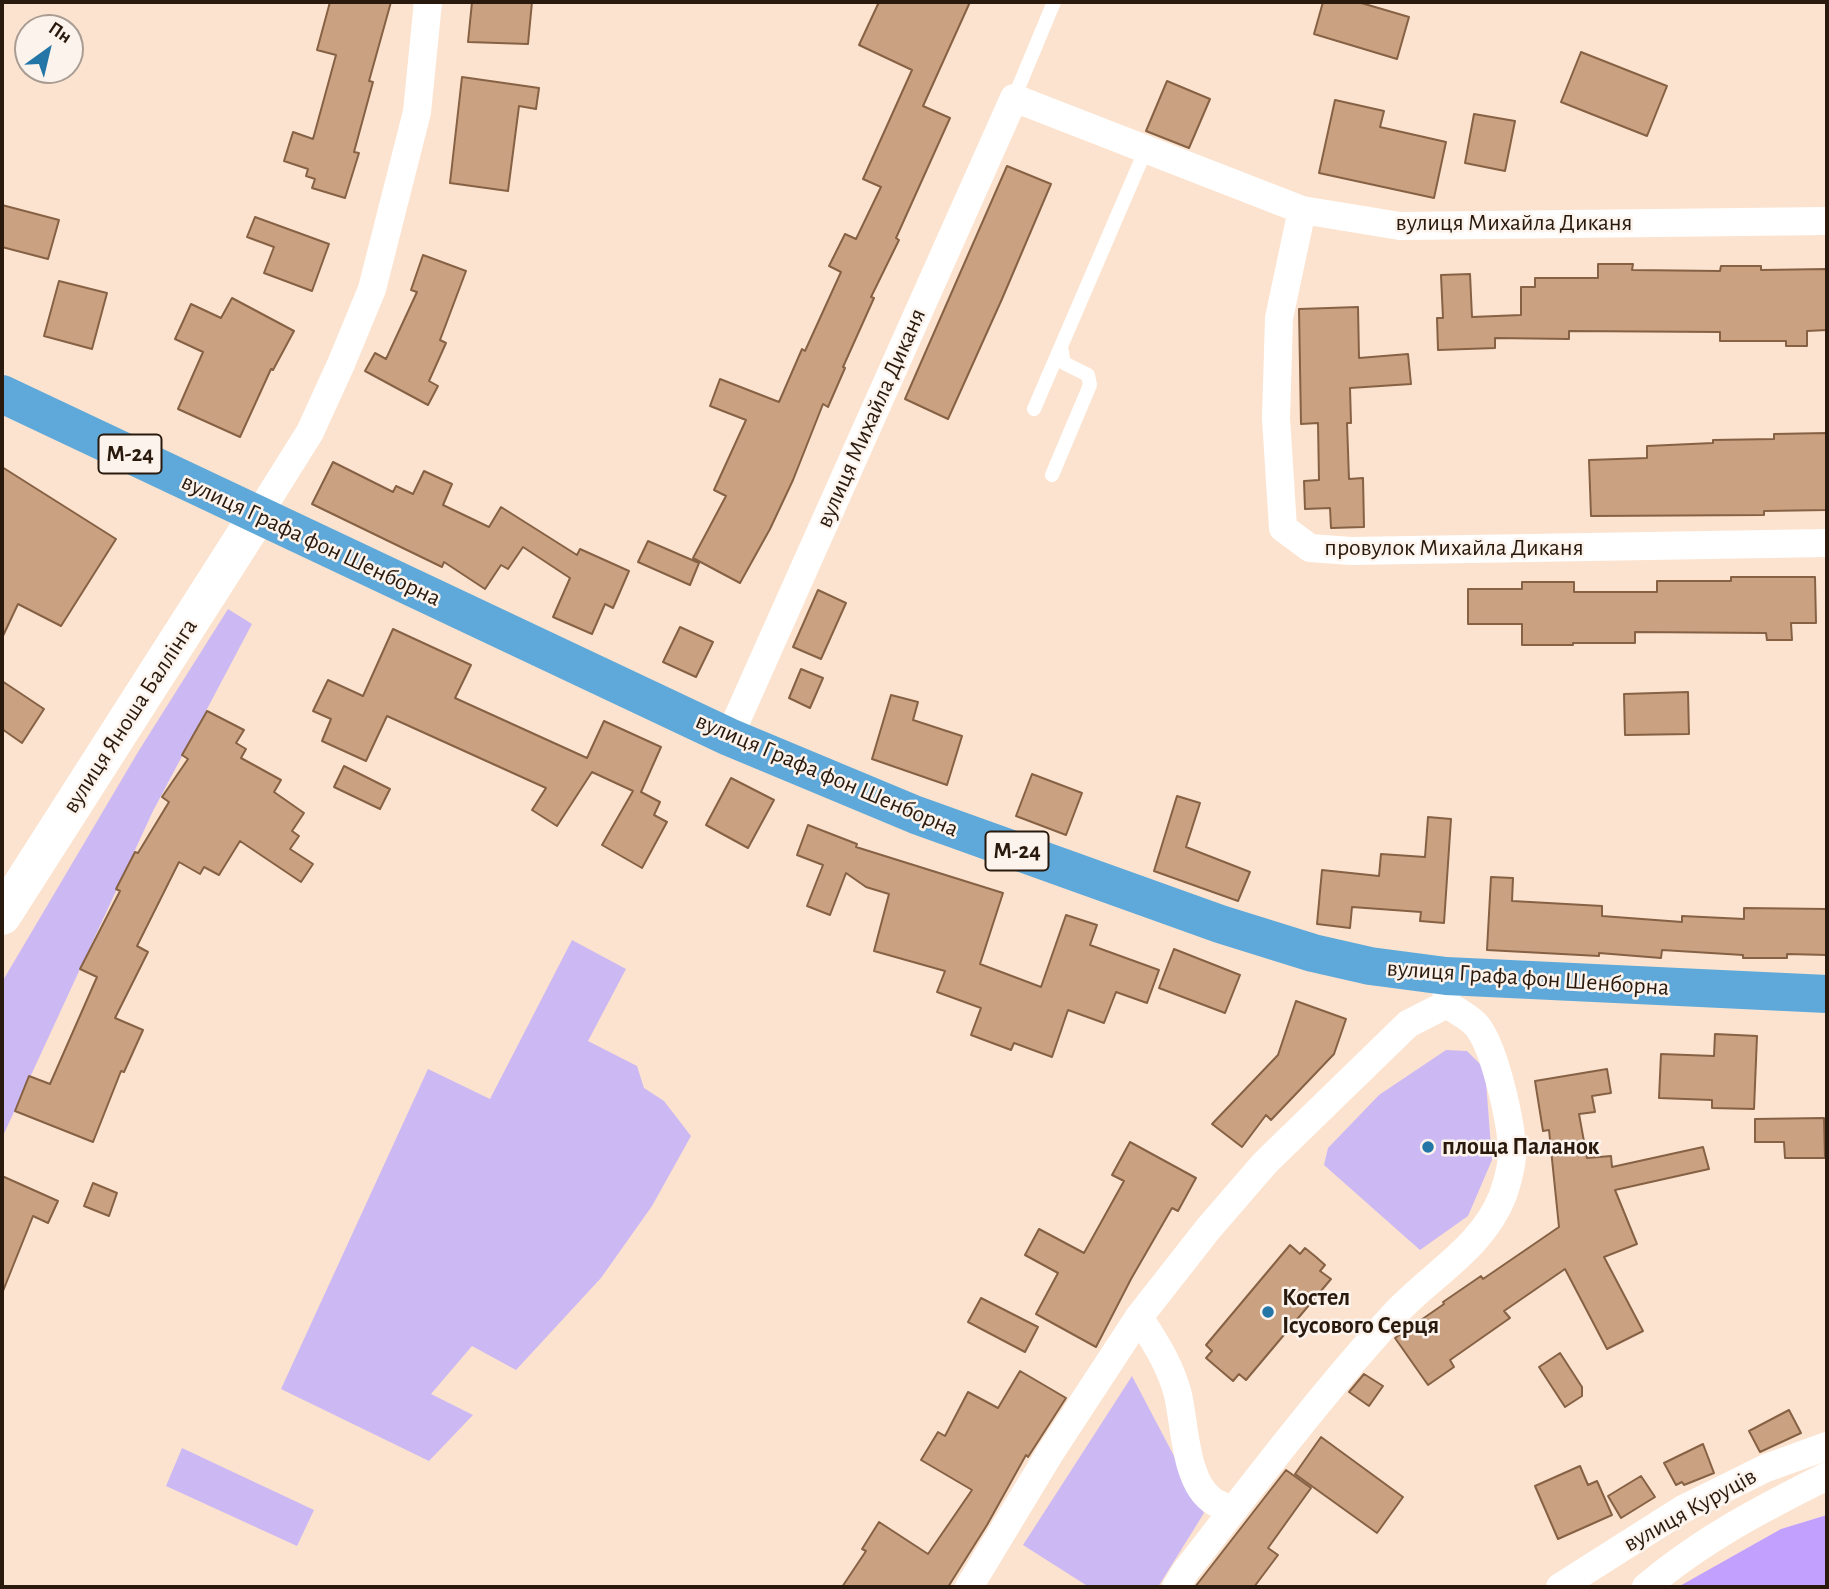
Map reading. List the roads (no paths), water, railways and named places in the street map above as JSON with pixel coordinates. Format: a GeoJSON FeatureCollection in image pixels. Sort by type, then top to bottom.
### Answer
{"type":"FeatureCollection","features":[{"type":"Feature","properties":{"kind":"highway","name":"вулиця Графа фон Шенборна"},"geometry":{"type":"LineString","coordinates":[[2,394],[729,737],[916,815],[1220,924],[1446,990],[1827,994]]}},
{"type":"Feature","properties":{"kind":"street"},"geometry":{"type":"LineString","coordinates":[[258,515],[310,432],[372,289],[417,111],[428,2]]}},
{"type":"Feature","properties":{"kind":"street","name":"вулиця Михайла Диканя"},"geometry":{"type":"LineString","coordinates":[[729,737],[1013,98],[1302,210],[1400,226],[1827,221]]}},
{"type":"Feature","properties":{"kind":"street","name":"провулок Михайла Диканя"},"geometry":{"type":"LineString","coordinates":[[1302,210],[1279,318],[1276,418],[1283,528],[1310,548],[1351,551],[1827,543]]}},
{"type":"Feature","properties":{"kind":"street","name":"вулиця Яноша Баллінга"},"geometry":{"type":"LineString","coordinates":[[2,916],[258,515]]}},
{"type":"Feature","properties":{"kind":"street"},"geometry":{"type":"LineString","coordinates":[[969,1587],[1050,1453],[1139,1317],[1209,1229],[1265,1163],[1446,990],[1477,1026],[1496,1065],[1509,1123],[1512,1155],[1503,1194],[1487,1226],[1457,1259],[1396,1312],[1334,1382],[1176,1587]]}},
{"type":"Feature","properties":{"kind":"street"},"geometry":{"type":"LineString","coordinates":[[1139,1317],[1163,1353],[1178,1394],[1185,1442],[1197,1483],[1212,1501],[1233,1510]]}},
{"type":"Feature","properties":{"kind":"street","name":"вулиця Куруців"},"geometry":{"type":"LineString","coordinates":[[1560,1587],[1683,1509],[1766,1468],[1827,1446]]}},
{"type":"Feature","properties":{"kind":"street"},"geometry":{"type":"LineString","coordinates":[[1646,1587],[1671,1566],[1747,1516],[1827,1476]]}},
{"type":"Feature","properties":{"kind":"lane","name":"вулиця Михайла Диканя"},"geometry":{"type":"LineString","coordinates":[[1013,98],[1054,2]]}},
{"type":"Feature","properties":{"kind":"lane"},"geometry":{"type":"LineString","coordinates":[[1034,409],[1146,149]]}},
{"type":"Feature","properties":{"kind":"lane"},"geometry":{"type":"LineString","coordinates":[[1052,475],[1090,385],[1088,375],[1064,363],[1061,346]]}},
{"type":"Feature","properties":{"kind":"place","name":"площа Паланок"},"geometry":{"type":"Point","coordinates":[1428,1147]}},
{"type":"Feature","properties":{"kind":"place","name":"Костел Ісусового Серця"},"geometry":{"type":"Point","coordinates":[1268,1312]}}]}
